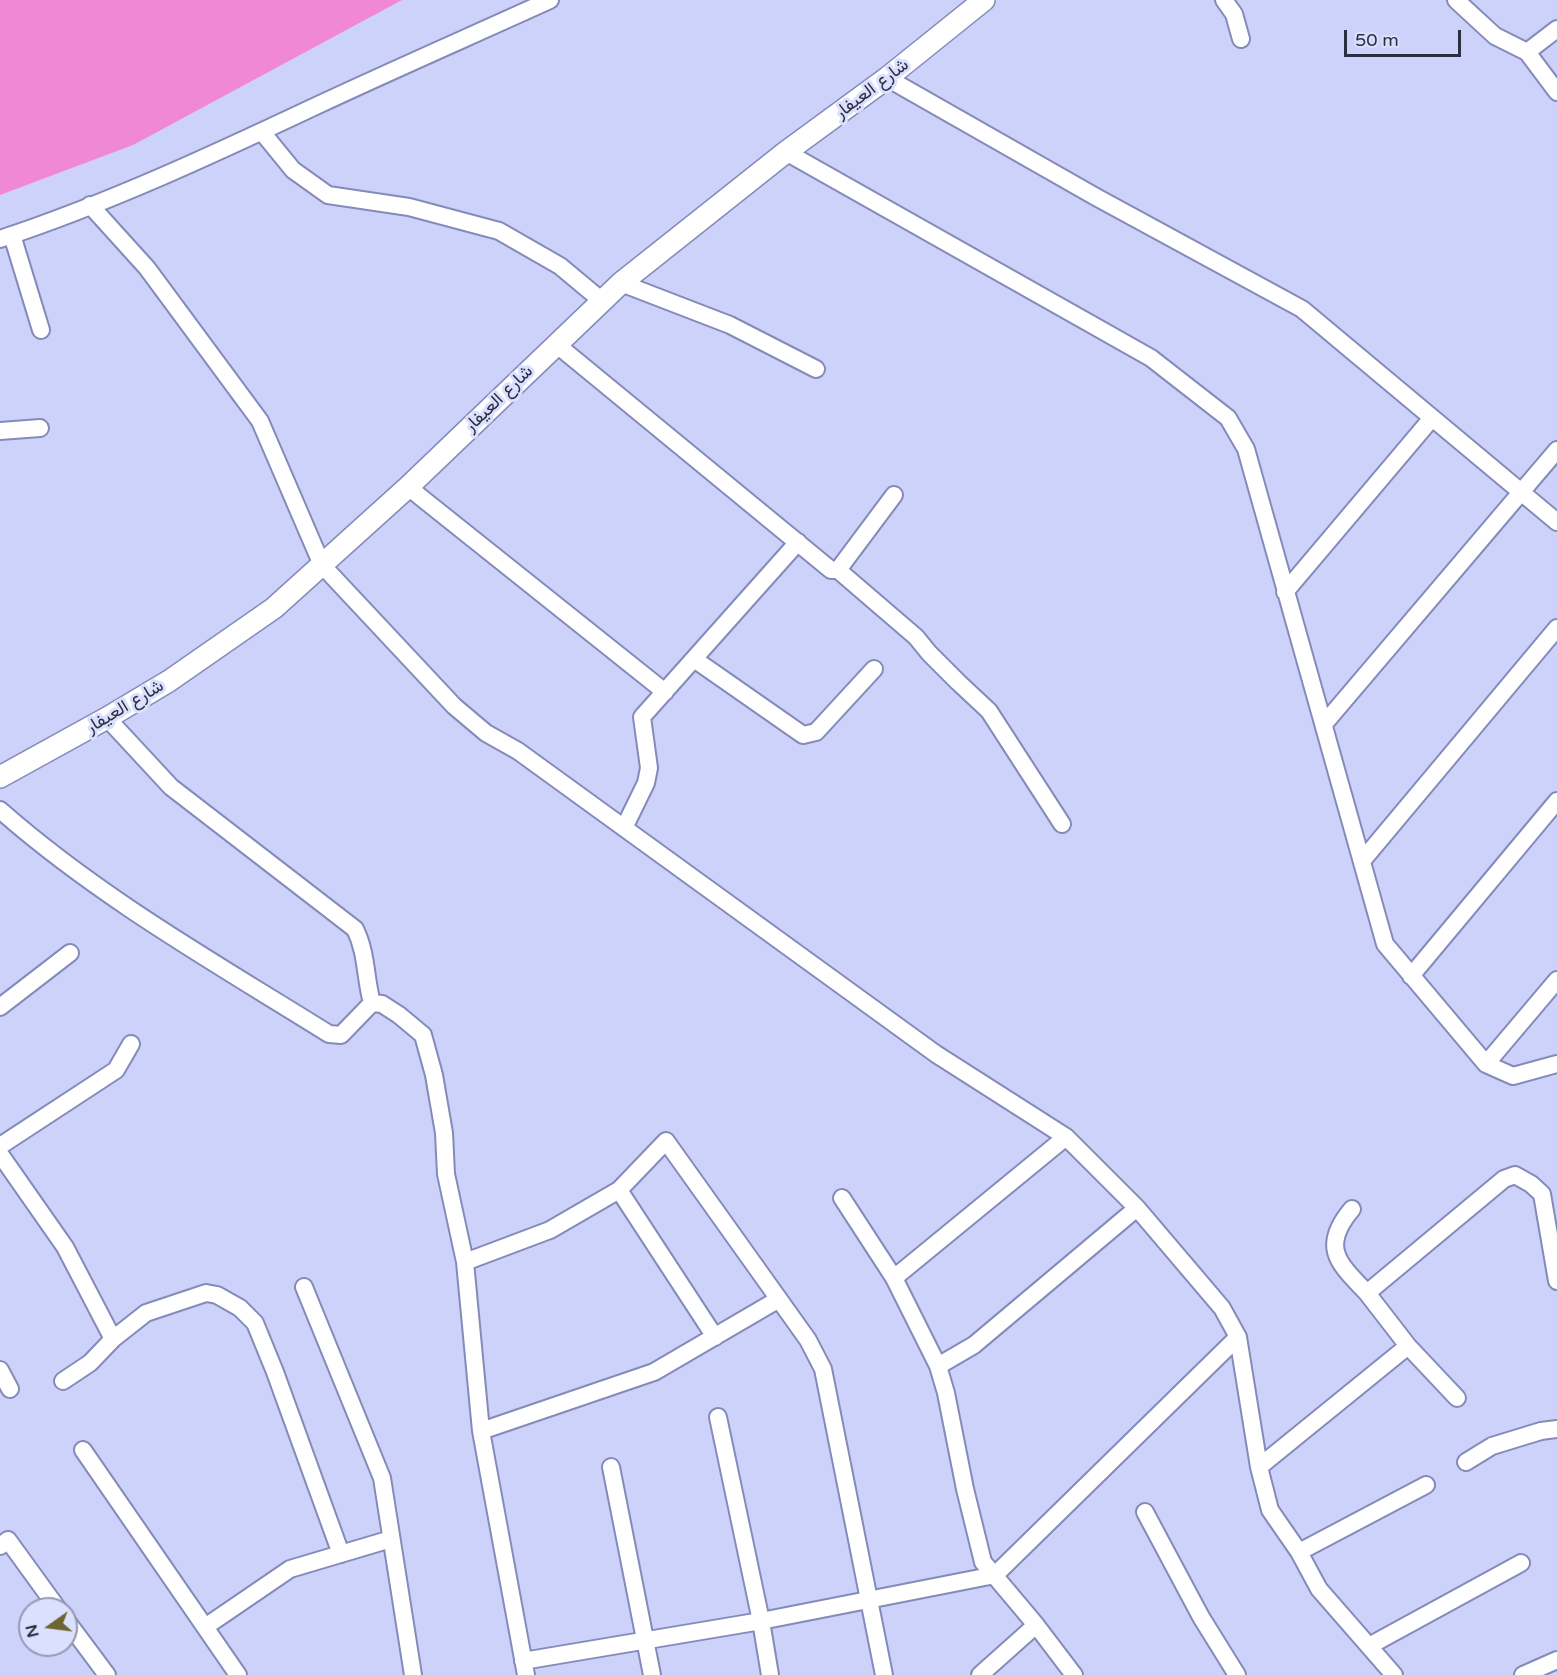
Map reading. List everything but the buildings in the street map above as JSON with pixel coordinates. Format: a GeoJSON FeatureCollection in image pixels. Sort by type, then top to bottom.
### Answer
{"type":"FeatureCollection","features":[{"type":"Feature","properties":{"kind":"main road","name":"شارع العيفار"},"geometry":{"type":"LineString","coordinates":[[0,777],[169,681],[274,608],[408,487],[621,283],[786,152],[887,78],[984,0]]}},
{"type":"Feature","properties":{"kind":"street"},"geometry":{"type":"LineString","coordinates":[[41,330],[6,237],[90,205],[262,132],[550,0]]}},
{"type":"Feature","properties":{"kind":"street"},"geometry":{"type":"LineString","coordinates":[[1224,0],[1234,14],[1241,39]]}},
{"type":"Feature","properties":{"kind":"street"},"geometry":{"type":"LineString","coordinates":[[1456,0],[1495,36],[1527,52],[1557,92]]}},
{"type":"Feature","properties":{"kind":"street"},"geometry":{"type":"LineString","coordinates":[[1527,52],[1557,29]]}},
{"type":"Feature","properties":{"kind":"street"},"geometry":{"type":"LineString","coordinates":[[887,78],[1096,197],[1302,309],[1557,522]]}},
{"type":"Feature","properties":{"kind":"street"},"geometry":{"type":"LineString","coordinates":[[262,132],[293,170],[328,195],[409,207],[499,231],[560,266],[602,301]]}},
{"type":"Feature","properties":{"kind":"street"},"geometry":{"type":"LineString","coordinates":[[786,152],[1151,358],[1228,418],[1246,449],[1385,945],[1486,1064],[1512,1076],[1557,1064]]}},
{"type":"Feature","properties":{"kind":"street"},"geometry":{"type":"LineString","coordinates":[[90,205],[147,268],[260,421],[322,565],[454,706],[486,733],[518,751],[936,1054],[1066,1137],[1137,1208],[1222,1308],[1238,1337],[1259,1467],[1270,1510],[1299,1552],[1319,1589],[1394,1675]]}},
{"type":"Feature","properties":{"kind":"street"},"geometry":{"type":"LineString","coordinates":[[621,283],[730,325],[816,369]]}},
{"type":"Feature","properties":{"kind":"street"},"geometry":{"type":"LineString","coordinates":[[556,344],[831,570],[838,570],[916,637],[989,711],[1062,824]]}},
{"type":"Feature","properties":{"kind":"street"},"geometry":{"type":"LineString","coordinates":[[1285,592],[1432,417]]}},
{"type":"Feature","properties":{"kind":"street"},"geometry":{"type":"LineString","coordinates":[[0,431],[40,428]]}},
{"type":"Feature","properties":{"kind":"street"},"geometry":{"type":"LineString","coordinates":[[1324,724],[1557,450]]}},
{"type":"Feature","properties":{"kind":"street"},"geometry":{"type":"LineString","coordinates":[[408,487],[664,692]]}},
{"type":"Feature","properties":{"kind":"street"},"geometry":{"type":"LineString","coordinates":[[838,570],[894,495]]}},
{"type":"Feature","properties":{"kind":"street"},"geometry":{"type":"LineString","coordinates":[[624,828],[646,783],[649,768],[642,717],[798,542]]}},
{"type":"Feature","properties":{"kind":"street"},"geometry":{"type":"LineString","coordinates":[[1362,861],[1557,628]]}},
{"type":"Feature","properties":{"kind":"street"},"geometry":{"type":"LineString","coordinates":[[694,659],[803,735],[816,732],[874,669]]}},
{"type":"Feature","properties":{"kind":"street"},"geometry":{"type":"LineString","coordinates":[[107,718],[171,787],[355,929],[364,953],[367,984],[372,1003]]}},
{"type":"Feature","properties":{"kind":"street"},"geometry":{"type":"LineString","coordinates":[[1411,976],[1557,801]]}},
{"type":"Feature","properties":{"kind":"street"},"geometry":{"type":"LineString","coordinates":[[0,810],[39,845],[121,904],[329,1034],[342,1035],[372,1003]]}},
{"type":"Feature","properties":{"kind":"street"},"geometry":{"type":"LineString","coordinates":[[0,1007],[70,953]]}},
{"type":"Feature","properties":{"kind":"street"},"geometry":{"type":"LineString","coordinates":[[1486,1064],[1557,980]]}},
{"type":"Feature","properties":{"kind":"street"},"geometry":{"type":"LineString","coordinates":[[372,1003],[381,1004],[399,1015],[423,1035],[436,1084],[444,1133],[446,1174],[465,1262],[481,1431],[524,1668],[645,1639],[761,1621],[995,1575],[1238,1337]]}},
{"type":"Feature","properties":{"kind":"street"},"geometry":{"type":"LineString","coordinates":[[0,1146],[116,1070],[131,1044]]}},
{"type":"Feature","properties":{"kind":"street"},"geometry":{"type":"LineString","coordinates":[[894,1278],[1066,1137]]}},
{"type":"Feature","properties":{"kind":"street"},"geometry":{"type":"LineString","coordinates":[[465,1262],[550,1230],[619,1190],[666,1141],[808,1340],[823,1369],[884,1675]]}},
{"type":"Feature","properties":{"kind":"street"},"geometry":{"type":"LineString","coordinates":[[0,1154],[65,1247],[112,1338]]}},
{"type":"Feature","properties":{"kind":"street"},"geometry":{"type":"LineString","coordinates":[[1367,1293],[1504,1179],[1515,1176],[1531,1184],[1542,1194],[1557,1281]]}},
{"type":"Feature","properties":{"kind":"street"},"geometry":{"type":"LineString","coordinates":[[619,1190],[715,1337]]}},
{"type":"Feature","properties":{"kind":"street"},"geometry":{"type":"LineString","coordinates":[[842,1198],[894,1278],[938,1366],[983,1562],[1074,1675]]}},
{"type":"Feature","properties":{"kind":"street"},"geometry":{"type":"LineString","coordinates":[[938,1366],[974,1345],[1137,1208]]}},
{"type":"Feature","properties":{"kind":"street"},"geometry":{"type":"LineString","coordinates":[[1352,1209],[1342,1221],[1334,1238],[1334,1247],[1338,1257],[1349,1275],[1367,1293],[1408,1346],[1457,1398]]}},
{"type":"Feature","properties":{"kind":"street"},"geometry":{"type":"LineString","coordinates":[[304,1287],[382,1478],[413,1675]]}},
{"type":"Feature","properties":{"kind":"street"},"geometry":{"type":"LineString","coordinates":[[63,1381],[90,1363],[112,1338],[146,1314],[206,1293],[218,1295],[240,1308],[255,1323],[341,1554]]}},
{"type":"Feature","properties":{"kind":"street"},"geometry":{"type":"LineString","coordinates":[[481,1431],[654,1372],[779,1299]]}},
{"type":"Feature","properties":{"kind":"street"},"geometry":{"type":"LineString","coordinates":[[1259,1467],[1408,1346]]}},
{"type":"Feature","properties":{"kind":"street"},"geometry":{"type":"LineString","coordinates":[[0,1370],[10,1389]]}},
{"type":"Feature","properties":{"kind":"street"},"geometry":{"type":"LineString","coordinates":[[718,1416],[761,1621],[770,1675]]}},
{"type":"Feature","properties":{"kind":"street"},"geometry":{"type":"LineString","coordinates":[[1466,1462],[1492,1446],[1541,1431],[1557,1429]]}},
{"type":"Feature","properties":{"kind":"street"},"geometry":{"type":"LineString","coordinates":[[83,1450],[238,1675]]}},
{"type":"Feature","properties":{"kind":"street"},"geometry":{"type":"LineString","coordinates":[[611,1467],[652,1675]]}},
{"type":"Feature","properties":{"kind":"street"},"geometry":{"type":"LineString","coordinates":[[1299,1552],[1426,1485]]}},
{"type":"Feature","properties":{"kind":"street"},"geometry":{"type":"LineString","coordinates":[[1145,1512],[1201,1617],[1237,1675]]}},
{"type":"Feature","properties":{"kind":"street"},"geometry":{"type":"LineString","coordinates":[[205,1627],[290,1569],[391,1539]]}},
{"type":"Feature","properties":{"kind":"street"},"geometry":{"type":"LineString","coordinates":[[0,1546],[8,1540],[49,1597]]}},
{"type":"Feature","properties":{"kind":"street"},"geometry":{"type":"LineString","coordinates":[[1369,1646],[1521,1563]]}},
{"type":"Feature","properties":{"kind":"street"},"geometry":{"type":"LineString","coordinates":[[980,1675],[1036,1625]]}},
{"type":"Feature","properties":{"kind":"street"},"geometry":{"type":"LineString","coordinates":[[78,1640],[98,1672]]}},
{"type":"Feature","properties":{"kind":"street"},"geometry":{"type":"LineString","coordinates":[[1523,1675],[1557,1660]]}},
{"type":"Feature","properties":{"kind":"shaded area"},"geometry":{"type":"Polygon","coordinates":[[[0,0],[402,0],[133,145],[0,195],[0,0]]]}}]}
